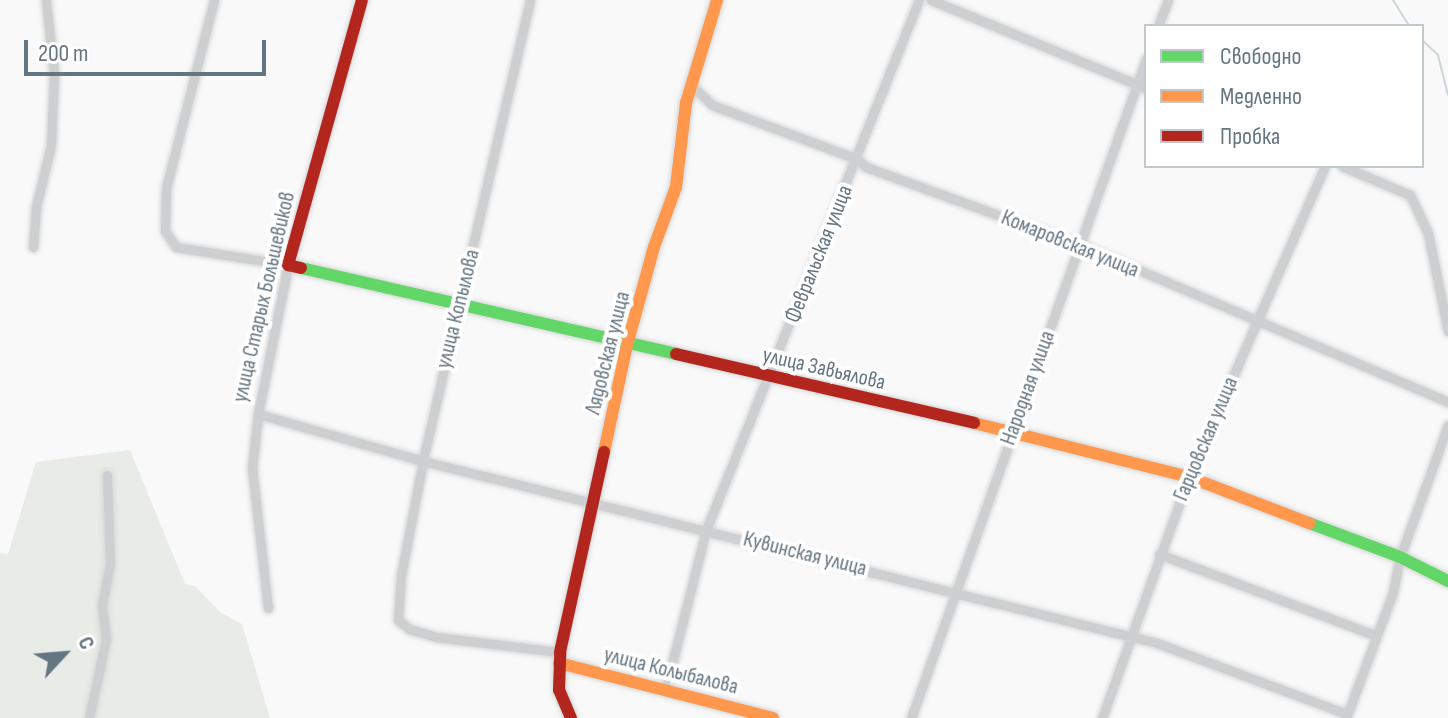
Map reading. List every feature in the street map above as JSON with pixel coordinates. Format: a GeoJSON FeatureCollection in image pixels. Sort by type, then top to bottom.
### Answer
{"type":"FeatureCollection","features":[{"type":"Feature","properties":{"kind":"street"},"geometry":{"type":"LineString","coordinates":[[33,247],[36,207],[51,145],[54,74],[46,0]]}},
{"type":"Feature","properties":{"kind":"street","name":"улица Завьялова"},"geometry":{"type":"LineString","coordinates":[[214,0],[166,189],[165,231],[176,247],[288,265],[1013,432],[1189,477],[1400,557],[1448,581]]}},
{"type":"Feature","properties":{"kind":"street","name":"улица Старых Большевиков"},"geometry":{"type":"LineString","coordinates":[[268,608],[252,468],[258,414],[288,265],[362,0]]}},
{"type":"Feature","properties":{"kind":"street","name":"улица Копылова"},"geometry":{"type":"LineString","coordinates":[[398,620],[401,575],[423,461],[530,0]]}},
{"type":"Feature","properties":{"kind":"street","name":"Лядовская улица"},"geometry":{"type":"LineString","coordinates":[[571,718],[559,690],[560,658],[627,345],[654,247],[676,187],[686,103],[717,0]]}},
{"type":"Feature","properties":{"kind":"street","name":"Февральская улица"},"geometry":{"type":"LineString","coordinates":[[665,691],[706,530],[919,0]]}},
{"type":"Feature","properties":{"kind":"street"},"geometry":{"type":"LineString","coordinates":[[931,0],[1141,86]]}},
{"type":"Feature","properties":{"kind":"street"},"geometry":{"type":"LineString","coordinates":[[1159,24],[1168,0]]}},
{"type":"Feature","properties":{"kind":"street","name":"Народная улица"},"geometry":{"type":"LineString","coordinates":[[911,718],[954,590],[1141,86]]}},
{"type":"Feature","properties":{"kind":"street","name":"Комаровская улица"},"geometry":{"type":"LineString","coordinates":[[693,87],[712,105],[857,159],[866,167],[1080,245],[1448,402]]}},
{"type":"Feature","properties":{"kind":"street","name":"Гарцовская улица"},"geometry":{"type":"LineString","coordinates":[[1102,718],[1189,477],[1324,168]]}},
{"type":"Feature","properties":{"kind":"street"},"geometry":{"type":"LineString","coordinates":[[1347,168],[1410,195],[1428,233],[1448,331]]}},
{"type":"Feature","properties":{"kind":"street","name":"Кувинская улица"},"geometry":{"type":"LineString","coordinates":[[258,414],[423,461],[1131,636],[1346,716]]}},
{"type":"Feature","properties":{"kind":"street"},"geometry":{"type":"LineString","coordinates":[[1346,716],[1374,635],[1393,592],[1400,557],[1448,425]]}},
{"type":"Feature","properties":{"kind":"street"},"geometry":{"type":"LineString","coordinates":[[89,718],[106,639],[102,605],[110,563],[107,475]]}},
{"type":"Feature","properties":{"kind":"street"},"geometry":{"type":"LineString","coordinates":[[1159,554],[1374,635]]}},
{"type":"Feature","properties":{"kind":"street","name":"улица Колыбалова"},"geometry":{"type":"LineString","coordinates":[[398,620],[409,629],[437,637],[560,658],[665,691],[773,718]]}},
{"type":"Feature","properties":{"kind":"shaded area"},"geometry":{"type":"Polygon","coordinates":[[[130,450],[185,584],[195,586],[221,613],[242,624],[270,718],[0,718],[0,553],[8,554],[36,462],[130,450]]]}},
{"type":"Feature","properties":{"kind":"waterway"},"geometry":{"type":"LineString","coordinates":[[1393,0],[1408,24]]}},
{"type":"Feature","properties":{"kind":"waterway"},"geometry":{"type":"LineString","coordinates":[[1424,42],[1438,55],[1448,95]]}},
{"type":"Feature","properties":{"kind":"traffic: fast"},"geometry":{"type":"LineString","coordinates":[[301,268],[676,354]]}},
{"type":"Feature","properties":{"kind":"traffic: fast"},"geometry":{"type":"LineString","coordinates":[[1309,523],[1400,557],[1448,581]]}},
{"type":"Feature","properties":{"kind":"traffic: slow"},"geometry":{"type":"LineString","coordinates":[[604,452],[627,345],[654,247],[676,187],[686,103],[717,0]]}},
{"type":"Feature","properties":{"kind":"traffic: slow"},"geometry":{"type":"LineString","coordinates":[[974,423],[1189,477],[1309,523]]}},
{"type":"Feature","properties":{"kind":"traffic: slow"},"geometry":{"type":"LineString","coordinates":[[559,663],[773,718]]}},
{"type":"Feature","properties":{"kind":"traffic: jam"},"geometry":{"type":"LineString","coordinates":[[301,268],[288,265],[362,0]]}},
{"type":"Feature","properties":{"kind":"traffic: jam"},"geometry":{"type":"LineString","coordinates":[[676,354],[974,423]]}},
{"type":"Feature","properties":{"kind":"traffic: jam"},"geometry":{"type":"LineString","coordinates":[[571,718],[559,690],[560,652],[604,452]]}}]}
